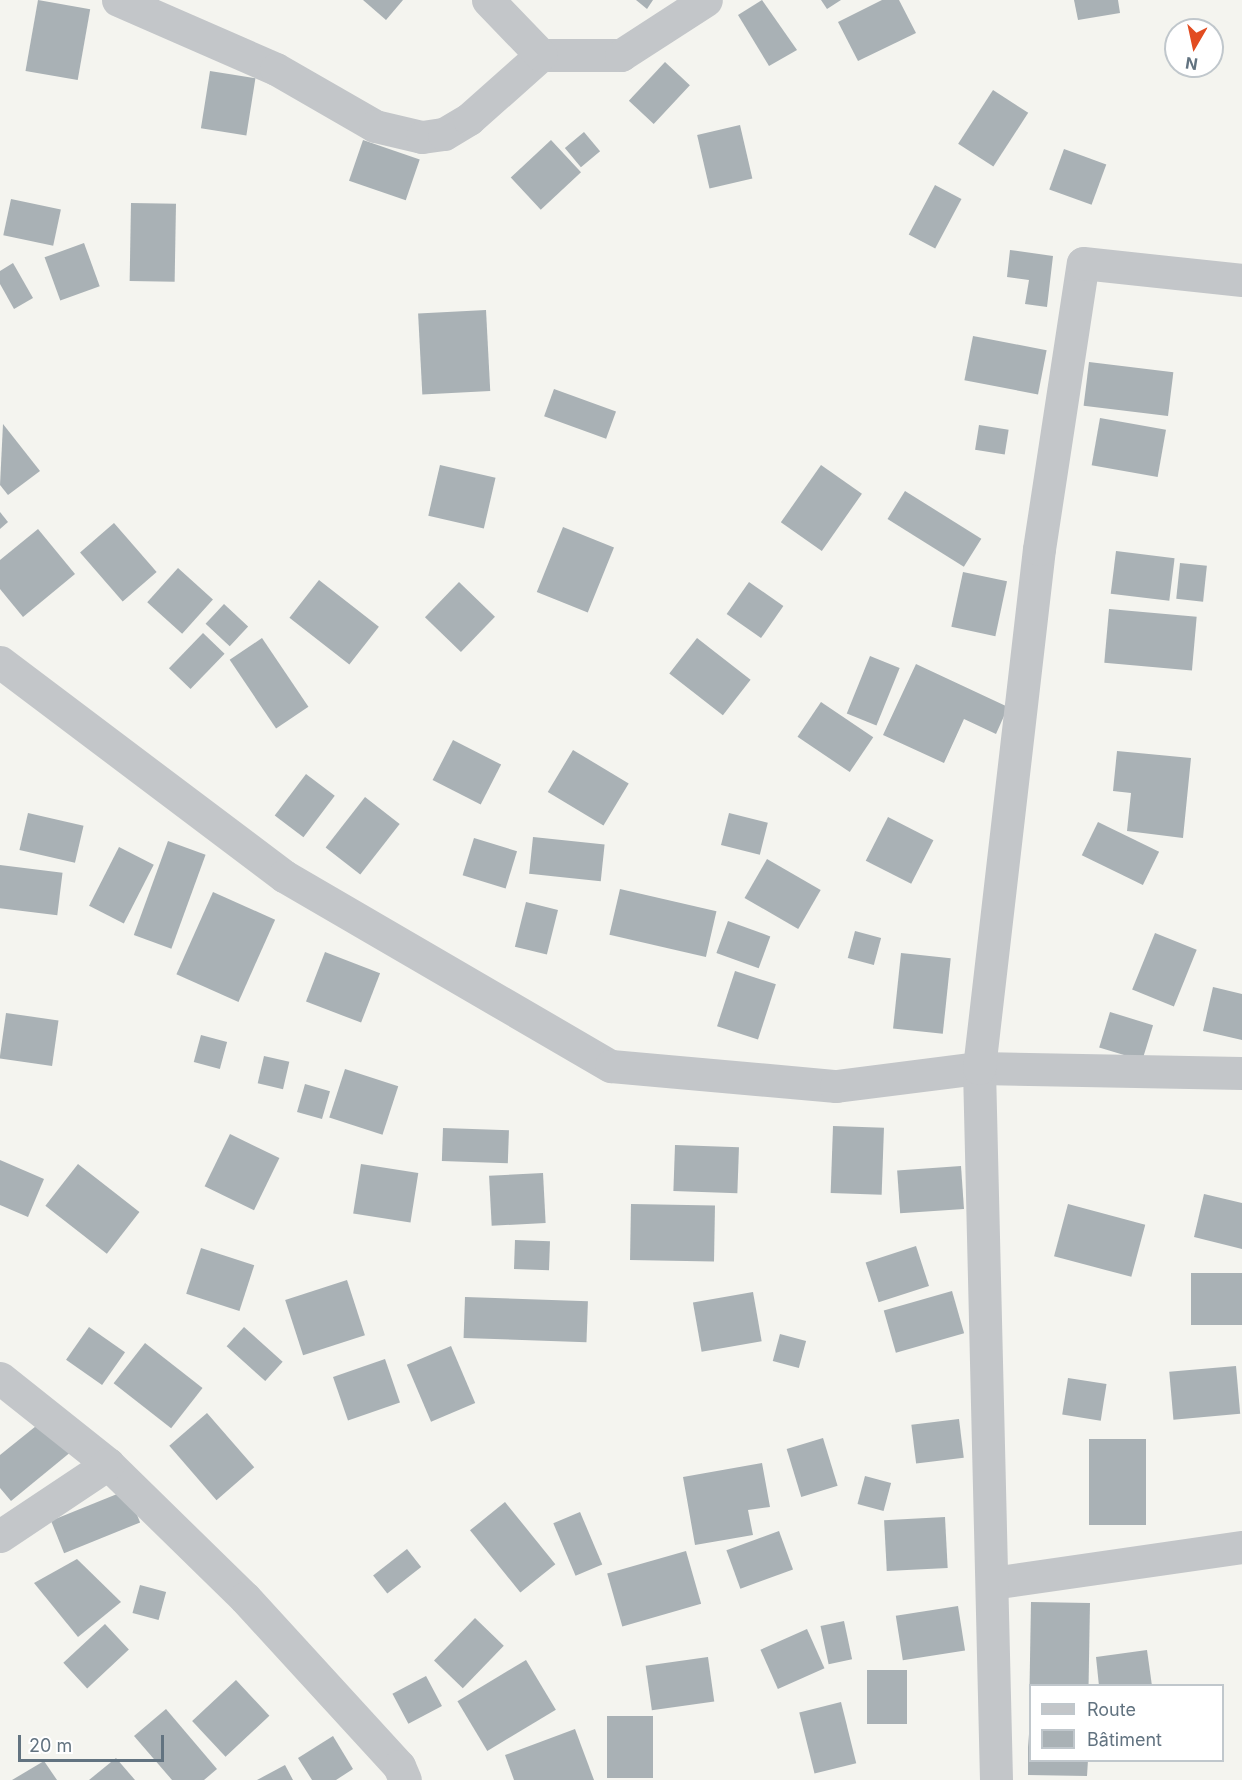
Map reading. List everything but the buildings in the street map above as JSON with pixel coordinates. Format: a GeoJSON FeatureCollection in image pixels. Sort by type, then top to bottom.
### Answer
{"type":"FeatureCollection","features":[{"type":"Feature","properties":{"kind":"street"},"geometry":{"type":"LineString","coordinates":[[118,0],[276,69],[375,126],[422,137],[444,134],[469,119],[541,55],[621,55],[706,0]]}},
{"type":"Feature","properties":{"kind":"street"},"geometry":{"type":"LineString","coordinates":[[488,0],[541,55]]}},
{"type":"Feature","properties":{"kind":"street"},"geometry":{"type":"LineString","coordinates":[[996,1780],[980,1068],[1039,549],[1083,263],[1242,280]]}},
{"type":"Feature","properties":{"kind":"street"},"geometry":{"type":"LineString","coordinates":[[0,662],[284,876],[611,1066],[836,1086],[980,1068],[1242,1073]]}},
{"type":"Feature","properties":{"kind":"street"},"geometry":{"type":"LineString","coordinates":[[0,1378],[108,1464],[245,1598],[394,1775]]}},
{"type":"Feature","properties":{"kind":"street"},"geometry":{"type":"LineString","coordinates":[[0,1536],[108,1464]]}},
{"type":"Feature","properties":{"kind":"street"},"geometry":{"type":"LineString","coordinates":[[992,1583],[1242,1546]]}}]}
